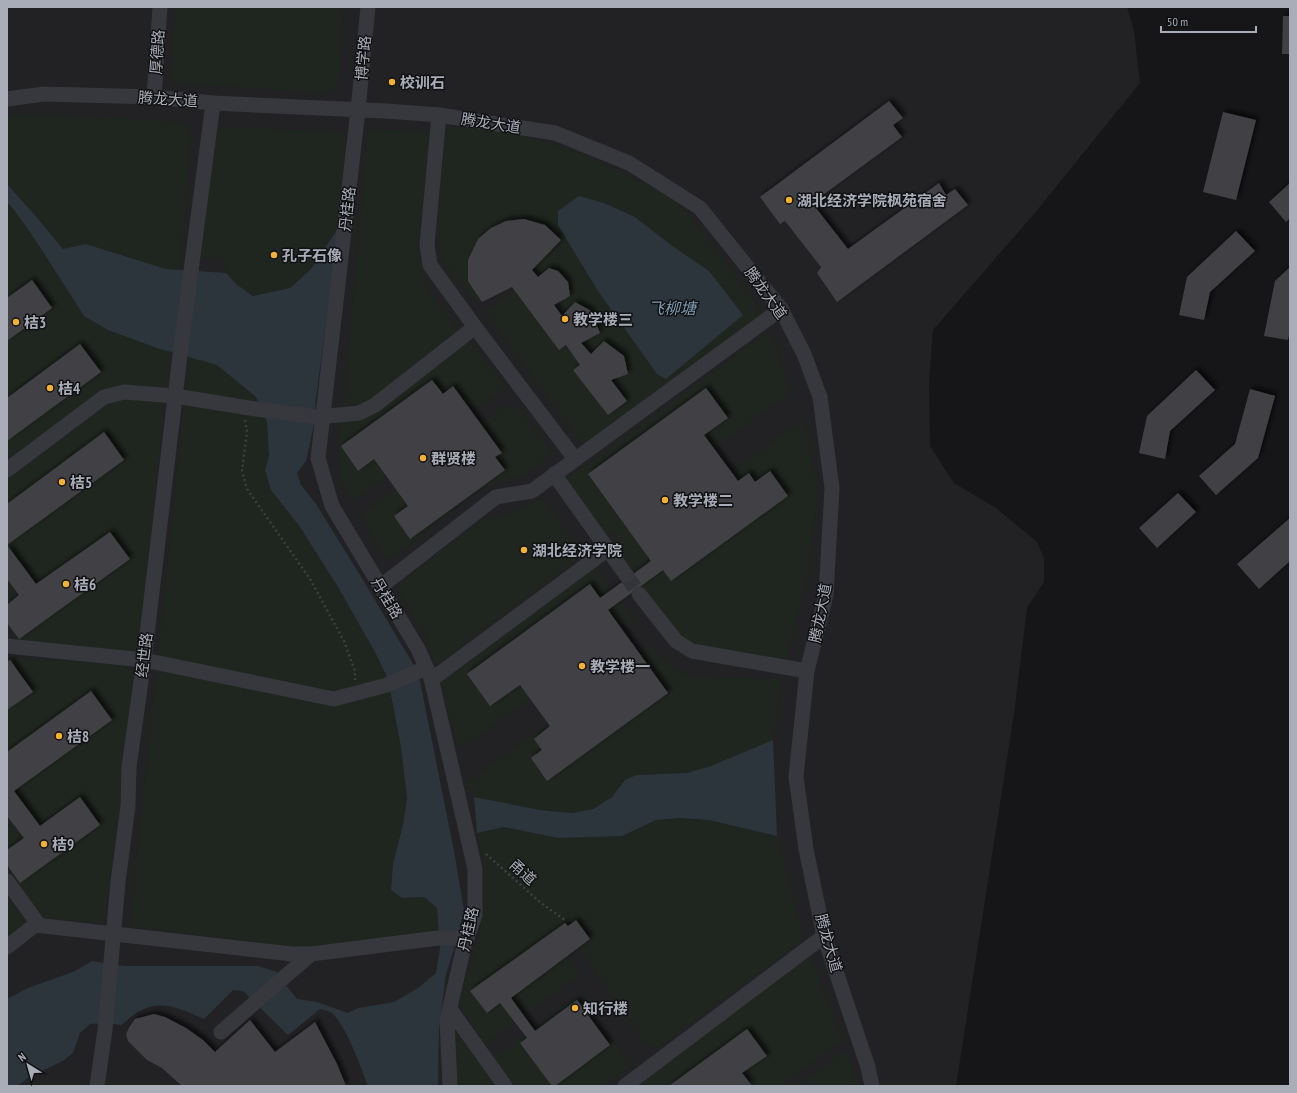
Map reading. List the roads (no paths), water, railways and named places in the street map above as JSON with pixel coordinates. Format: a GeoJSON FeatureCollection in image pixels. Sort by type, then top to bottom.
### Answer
{"type":"FeatureCollection","features":[{"type":"Feature","properties":{"kind":"street","name":"厚德路"},"geometry":{"type":"LineString","coordinates":[[154,97],[160,7]]}},
{"type":"Feature","properties":{"kind":"street","name":"博学路"},"geometry":{"type":"LineString","coordinates":[[358,110],[368,7]]}},
{"type":"Feature","properties":{"kind":"street","name":"腾龙大道"},"geometry":{"type":"LineString","coordinates":[[7,99],[44,94],[154,97],[213,103],[439,115],[555,133],[629,163],[700,208],[781,309],[804,354],[820,397],[832,488],[826,595],[807,671],[796,777],[806,849],[824,936],[868,1067],[872,1086]]}},
{"type":"Feature","properties":{"kind":"street","name":"经世路"},"geometry":{"type":"LineString","coordinates":[[97,1086],[104,1030],[118,882],[128,806],[129,767],[144,660],[180,355],[213,103]]}},
{"type":"Feature","properties":{"kind":"street","name":"丹桂路"},"geometry":{"type":"LineString","coordinates":[[358,110],[320,417],[318,458],[332,506],[418,649],[426,673],[475,870],[475,915],[466,938],[447,1020],[450,1086]]}},
{"type":"Feature","properties":{"kind":"street"},"geometry":{"type":"LineString","coordinates":[[439,115],[427,245],[430,265],[475,328],[575,459]]}},
{"type":"Feature","properties":{"kind":"street"},"geometry":{"type":"LineString","coordinates":[[380,587],[496,497],[532,491],[781,309]]}},
{"type":"Feature","properties":{"kind":"street"},"geometry":{"type":"LineString","coordinates":[[7,470],[104,398],[124,392],[175,396],[241,407],[320,417],[359,413],[375,405],[475,328]]}},
{"type":"Feature","properties":{"kind":"street"},"geometry":{"type":"LineString","coordinates":[[554,474],[626,575]]}},
{"type":"Feature","properties":{"kind":"street"},"geometry":{"type":"LineString","coordinates":[[7,646],[144,660],[334,699],[426,673],[608,549]]}},
{"type":"Feature","properties":{"kind":"street"},"geometry":{"type":"LineString","coordinates":[[639,594],[676,641],[692,651],[807,671]]}},
{"type":"Feature","properties":{"kind":"street"},"geometry":{"type":"LineString","coordinates":[[7,881],[36,921],[35,925]]}},
{"type":"Feature","properties":{"kind":"street"},"geometry":{"type":"LineString","coordinates":[[7,947],[35,925],[284,953],[311,954],[438,938],[466,938]]}},
{"type":"Feature","properties":{"kind":"street"},"geometry":{"type":"LineString","coordinates":[[625,1086],[824,936]]}},
{"type":"Feature","properties":{"kind":"street"},"geometry":{"type":"LineString","coordinates":[[220,1032],[311,954]]}},
{"type":"Feature","properties":{"kind":"street"},"geometry":{"type":"LineString","coordinates":[[450,1009],[506,1086]]}},
{"type":"Feature","properties":{"kind":"water"},"geometry":{"type":"Polygon","coordinates":[[[7,184],[63,249],[86,244],[166,269],[226,273],[236,284],[253,296],[290,288],[310,270],[339,227],[316,398],[314,424],[306,461],[297,473],[301,485],[316,504],[416,669],[420,681],[454,851],[464,910],[457,940],[446,974],[439,1028],[438,1086],[368,1086],[348,1037],[343,1027],[332,1013],[320,1009],[288,1035],[243,991],[233,990],[204,1019],[180,1009],[155,1006],[138,1012],[121,1025],[106,1023],[90,1024],[80,1033],[73,1053],[63,1061],[31,1076],[17,1086],[7,1086],[7,999],[28,988],[73,972],[92,961],[124,966],[258,966],[277,972],[297,999],[317,1002],[348,1013],[358,1008],[394,1002],[418,988],[436,973],[440,948],[437,908],[424,897],[402,898],[391,890],[393,864],[403,825],[407,798],[401,747],[388,679],[376,654],[338,587],[300,527],[271,490],[265,470],[269,456],[267,422],[256,397],[217,365],[157,348],[108,330],[84,316],[32,235],[7,202],[7,184]]]}},
{"type":"Feature","properties":{"kind":"water","name":"飞柳塘"},"geometry":{"type":"Polygon","coordinates":[[[579,196],[604,203],[635,217],[671,245],[709,271],[743,315],[666,379],[657,374],[598,291],[558,225],[558,211],[579,196]]]}},
{"type":"Feature","properties":{"kind":"water"},"geometry":{"type":"Polygon","coordinates":[[[773,740],[777,836],[709,820],[680,818],[656,820],[622,836],[558,838],[504,827],[477,833],[474,797],[540,810],[572,813],[593,809],[612,797],[625,780],[636,775],[687,773],[711,766],[773,740]]]}},
{"type":"Feature","properties":{"kind":"tunnel"},"geometry":{"type":"LineString","coordinates":[[626,575],[639,594]]}},
{"type":"Feature","properties":{"kind":"place","name":"校训石"},"geometry":{"type":"Point","coordinates":[392,82]}},
{"type":"Feature","properties":{"kind":"place","name":"湖北经济学院枫苑宿舍"},"geometry":{"type":"Point","coordinates":[789,200]}},
{"type":"Feature","properties":{"kind":"place","name":"孔子石像"},"geometry":{"type":"Point","coordinates":[274,255]}},
{"type":"Feature","properties":{"kind":"place","name":"教学楼三"},"geometry":{"type":"Point","coordinates":[565,319]}},
{"type":"Feature","properties":{"kind":"place","name":"桔3"},"geometry":{"type":"Point","coordinates":[16,322]}},
{"type":"Feature","properties":{"kind":"place","name":"桔4"},"geometry":{"type":"Point","coordinates":[50,388]}},
{"type":"Feature","properties":{"kind":"place","name":"群贤楼"},"geometry":{"type":"Point","coordinates":[423,458]}},
{"type":"Feature","properties":{"kind":"place","name":"桔5"},"geometry":{"type":"Point","coordinates":[62,482]}},
{"type":"Feature","properties":{"kind":"place","name":"教学楼二"},"geometry":{"type":"Point","coordinates":[665,500]}},
{"type":"Feature","properties":{"kind":"place","name":"湖北经济学院"},"geometry":{"type":"Point","coordinates":[524,550]}},
{"type":"Feature","properties":{"kind":"place","name":"桔6"},"geometry":{"type":"Point","coordinates":[66,584]}},
{"type":"Feature","properties":{"kind":"place","name":"教学楼一"},"geometry":{"type":"Point","coordinates":[582,666]}},
{"type":"Feature","properties":{"kind":"place","name":"桔8"},"geometry":{"type":"Point","coordinates":[59,736]}},
{"type":"Feature","properties":{"kind":"place","name":"桔9"},"geometry":{"type":"Point","coordinates":[44,844]}},
{"type":"Feature","properties":{"kind":"place","name":"知行楼"},"geometry":{"type":"Point","coordinates":[575,1008]}}]}
